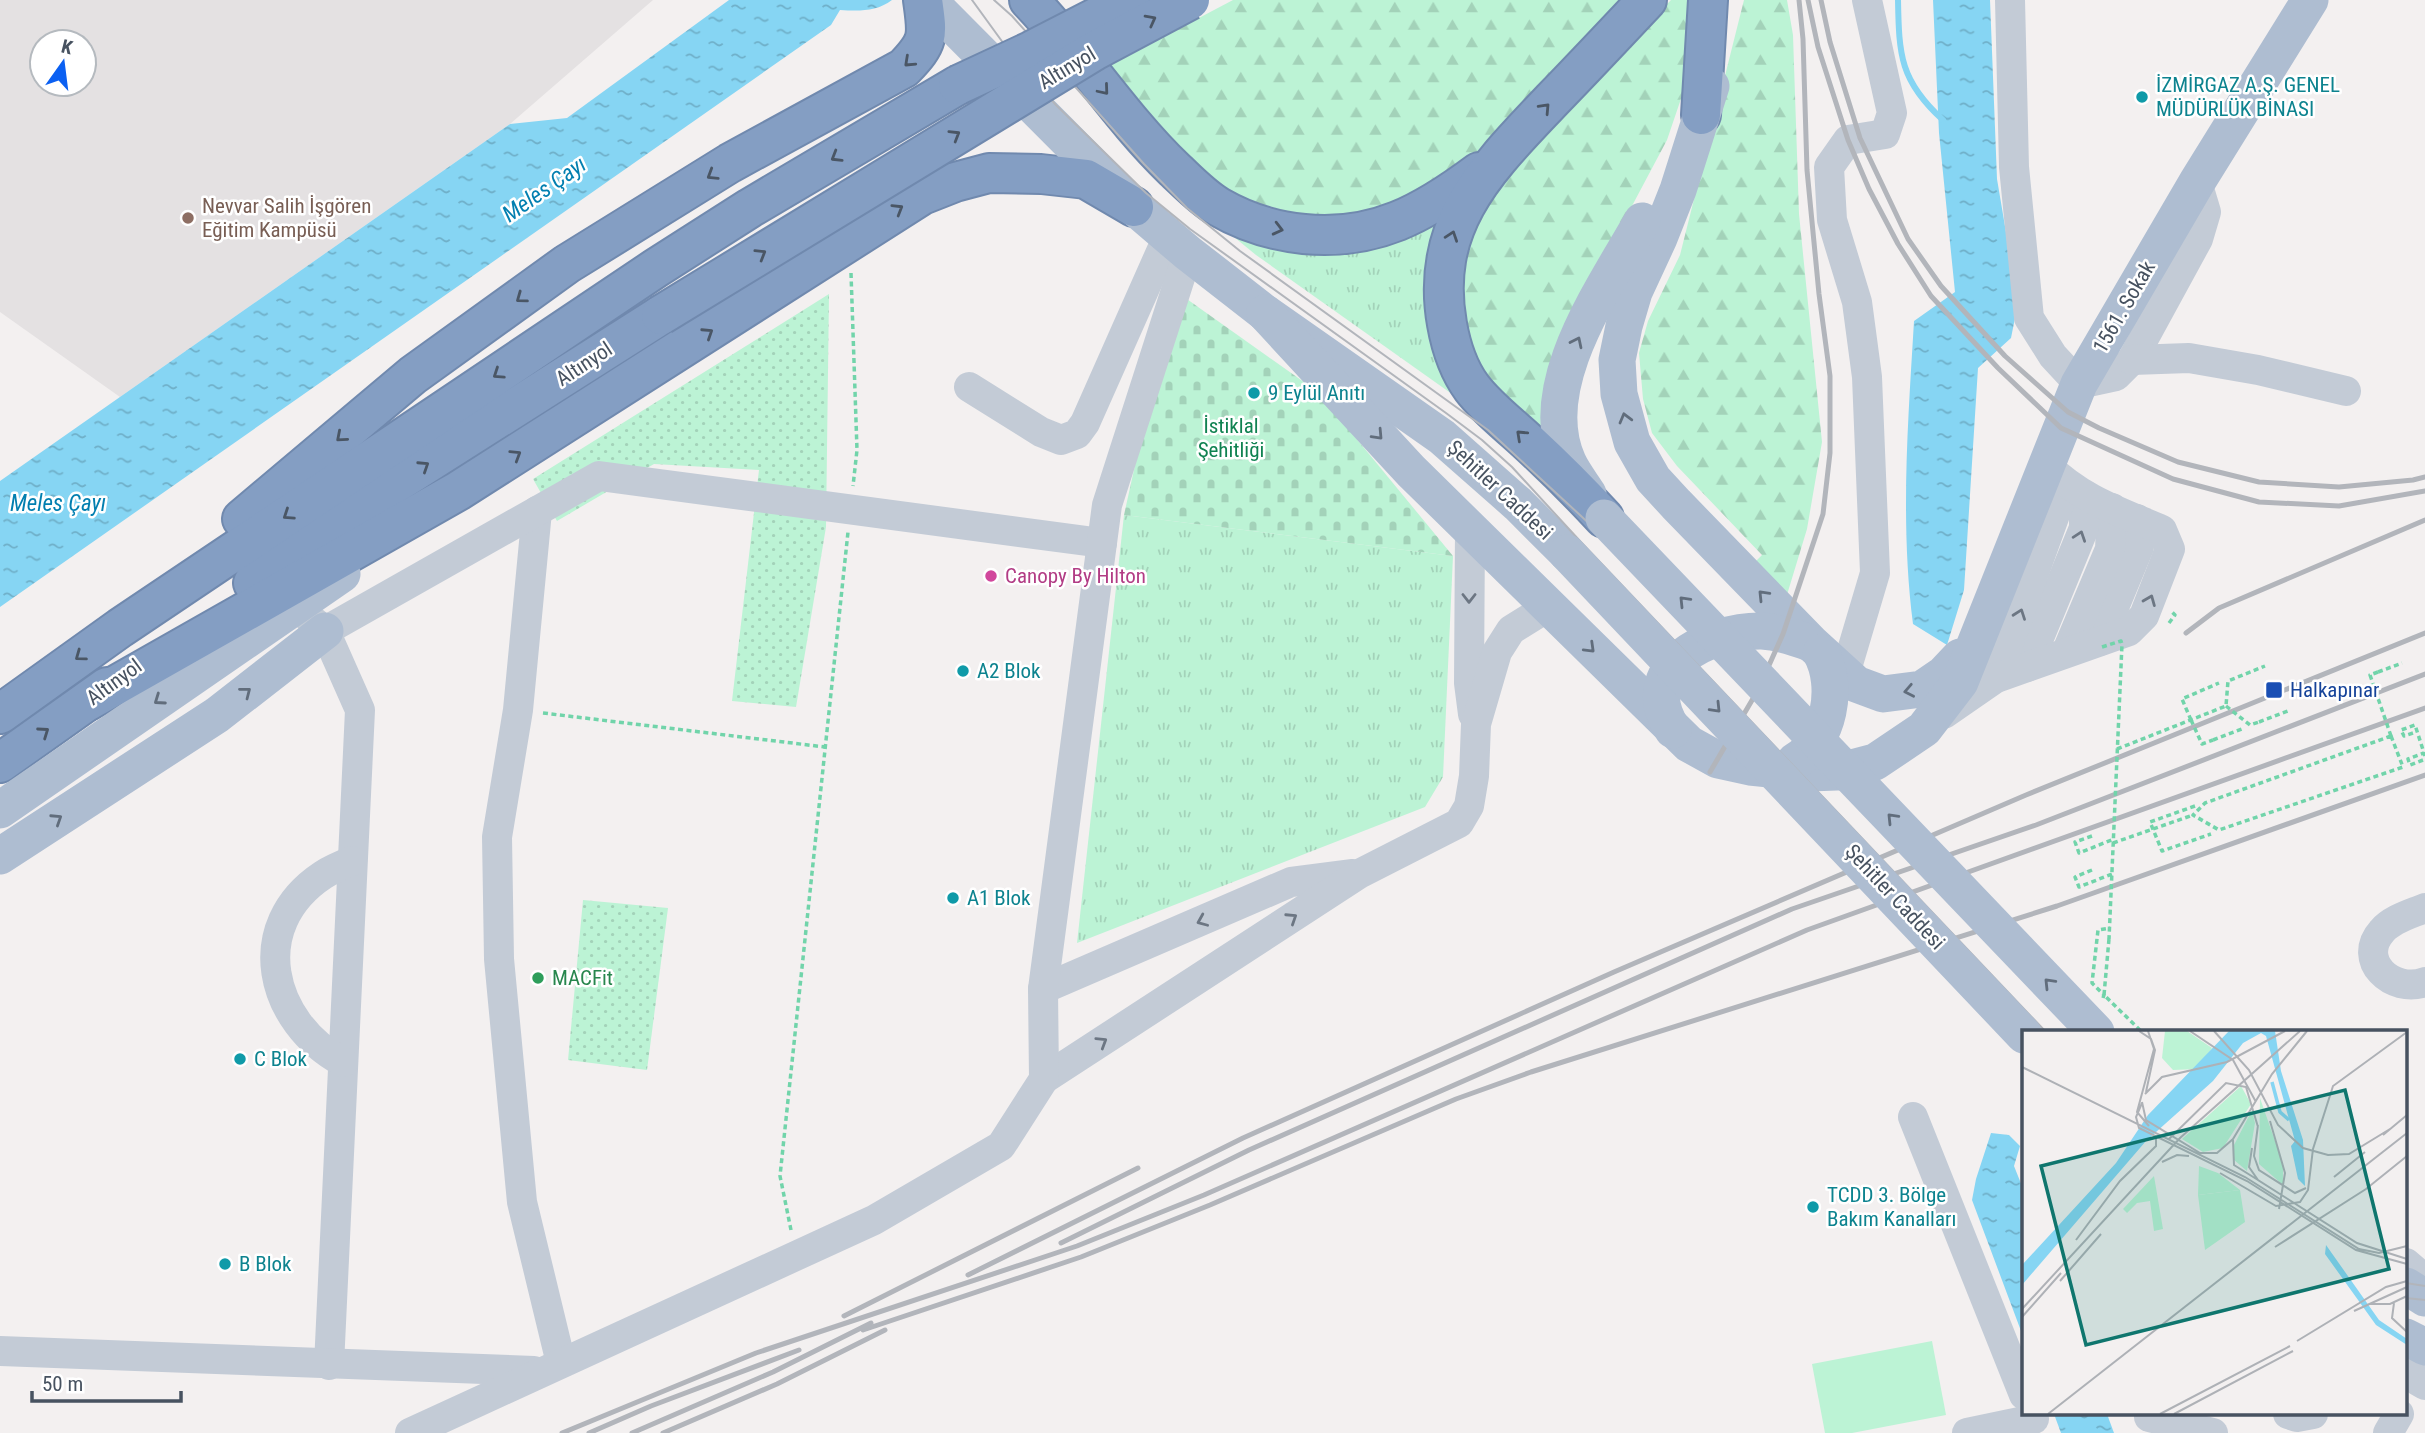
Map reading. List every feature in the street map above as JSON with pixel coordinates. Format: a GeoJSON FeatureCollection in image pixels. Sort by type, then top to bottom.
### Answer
{"type":"FeatureCollection","features":[{"type":"Feature","properties":{"kind":"highway"},"geometry":{"type":"LineString","coordinates":[[120,628],[162,577],[254,510],[413,375],[567,264],[730,163],[904,68],[921,50],[928,32],[926,0]]}},
{"type":"Feature","properties":{"kind":"highway"},"geometry":{"type":"LineString","coordinates":[[1029,0],[1154,149],[1217,206],[1251,222],[1286,232],[1318,235],[1347,235],[1379,229],[1410,217],[1446,197],[1498,158]]}},
{"type":"Feature","properties":{"kind":"highway"},"geometry":{"type":"LineString","coordinates":[[958,85],[1011,44],[1080,0]]}},
{"type":"Feature","properties":{"kind":"highway","name":"Altınyol"},"geometry":{"type":"LineString","coordinates":[[0,714],[120,628],[656,268],[750,208],[958,85],[1130,0]]}},
{"type":"Feature","properties":{"kind":"highway","name":"Altınyol"},"geometry":{"type":"LineString","coordinates":[[0,763],[357,508],[661,315],[1094,51],[1190,0]]}},
{"type":"Feature","properties":{"kind":"highway"},"geometry":{"type":"LineString","coordinates":[[1604,518],[1555,466],[1485,404],[1471,386],[1455,357],[1442,295],[1444,264],[1458,220],[1470,197],[1498,158],[1647,0]]}},
{"type":"Feature","properties":{"kind":"highway"},"geometry":{"type":"LineString","coordinates":[[1701,115],[1708,0]]}},
{"type":"Feature","properties":{"kind":"highway"},"geometry":{"type":"LineString","coordinates":[[88,701],[458,491],[922,195],[989,173],[1041,174],[1086,179],[1134,207]]}},
{"type":"Feature","properties":{"kind":"main road","name":"Şehitler Caddesi"},"geometry":{"type":"LineString","coordinates":[[926,0],[1134,207],[1178,245],[1265,313],[1442,436],[1518,504],[2022,1033]]}},
{"type":"Feature","properties":{"kind":"main road"},"geometry":{"type":"LineString","coordinates":[[1727,0],[1715,72],[1678,190],[1634,292],[1617,360],[1619,394],[1632,442],[1653,479],[1825,657],[1856,684],[1883,694],[1922,689],[1944,674],[1979,635]]}},
{"type":"Feature","properties":{"kind":"main road","name":"1561. Sokak"},"geometry":{"type":"LineString","coordinates":[[1764,769],[1809,773],[1837,772],[1861,767],[1890,753],[1924,729],[1960,682],[1979,635],[2066,482],[2079,384],[2197,181],[2310,0]]}},
{"type":"Feature","properties":{"kind":"main road"},"geometry":{"type":"LineString","coordinates":[[1701,115],[1586,323],[1564,373],[1559,414],[1567,461],[1604,518],[2094,1030]]}},
{"type":"Feature","properties":{"kind":"main road"},"geometry":{"type":"LineString","coordinates":[[1265,313],[1411,471],[1673,730],[1702,753],[1718,760],[1764,769],[1778,767],[1802,757],[1819,737],[1827,716],[1830,687],[1825,657],[1790,636],[1762,631],[1730,635],[1696,647],[1676,663],[1668,673],[1661,690],[1661,708],[1673,730]]}},
{"type":"Feature","properties":{"kind":"main road"},"geometry":{"type":"LineString","coordinates":[[0,810],[458,491]]}},
{"type":"Feature","properties":{"kind":"main road"},"geometry":{"type":"LineString","coordinates":[[0,856],[217,715],[325,631]]}},
{"type":"Feature","properties":{"kind":"main road"},"geometry":{"type":"LineString","coordinates":[[2408,1287],[2425,1298]]}},
{"type":"Feature","properties":{"kind":"main road"},"geometry":{"type":"LineString","coordinates":[[2408,1344],[2418,1379]]}},
{"type":"Feature","properties":{"kind":"street"},"geometry":{"type":"LineString","coordinates":[[1825,657],[1875,573],[1867,377],[1857,302],[1832,220],[1829,167],[1847,140],[1885,134],[1892,113],[1867,0]]}},
{"type":"Feature","properties":{"kind":"street"},"geometry":{"type":"LineString","coordinates":[[2010,0],[2014,167],[2029,318],[2053,356],[2079,384],[2116,376],[2132,360],[2198,239],[2206,212],[2197,181]]}},
{"type":"Feature","properties":{"kind":"street"},"geometry":{"type":"LineString","coordinates":[[2014,167],[2031,0]]}},
{"type":"Feature","properties":{"kind":"street"},"geometry":{"type":"LineString","coordinates":[[969,387],[1041,432],[1061,440],[1077,434],[1178,245]]}},
{"type":"Feature","properties":{"kind":"street"},"geometry":{"type":"LineString","coordinates":[[1044,1079],[1043,989],[1107,505],[1178,245]]}},
{"type":"Feature","properties":{"kind":"street"},"geometry":{"type":"LineString","coordinates":[[2132,360],[2189,358],[2258,370],[2346,391]]}},
{"type":"Feature","properties":{"kind":"street"},"geometry":{"type":"LineString","coordinates":[[325,631],[599,476],[1102,543]]}},
{"type":"Feature","properties":{"kind":"street"},"geometry":{"type":"LineString","coordinates":[[1924,729],[1996,678],[2067,651],[2101,644],[2129,631],[2144,616],[2170,549],[2162,530],[2125,514],[2066,482]]}},
{"type":"Feature","properties":{"kind":"street"},"geometry":{"type":"LineString","coordinates":[[2027,667],[2084,528],[2066,482]]}},
{"type":"Feature","properties":{"kind":"street"},"geometry":{"type":"LineString","coordinates":[[1996,678],[2066,482]]}},
{"type":"Feature","properties":{"kind":"street"},"geometry":{"type":"LineString","coordinates":[[537,511],[518,710],[497,837],[499,959],[522,1202],[551,1367]]}},
{"type":"Feature","properties":{"kind":"street"},"geometry":{"type":"LineString","coordinates":[[2067,651],[2125,514]]}},
{"type":"Feature","properties":{"kind":"street"},"geometry":{"type":"LineString","coordinates":[[1470,529],[1469,683],[1476,724]]}},
{"type":"Feature","properties":{"kind":"street"},"geometry":{"type":"LineString","coordinates":[[296,606],[325,631],[359,710],[328,1365]]}},
{"type":"Feature","properties":{"kind":"street"},"geometry":{"type":"LineString","coordinates":[[411,1433],[874,1220],[1001,1146],[1044,1079],[1359,874],[1459,823],[1469,806],[1474,776],[1476,724],[1497,652],[1511,630],[1548,607]]}},
{"type":"Feature","properties":{"kind":"street"},"geometry":{"type":"LineString","coordinates":[[343,1062],[309,1038],[292,1018],[281,995],[274,959],[280,928],[297,899],[323,875],[352,861]]}},
{"type":"Feature","properties":{"kind":"street"},"geometry":{"type":"LineString","coordinates":[[1043,989],[1291,883],[1359,874]]}},
{"type":"Feature","properties":{"kind":"street"},"geometry":{"type":"LineString","coordinates":[[2425,908],[2391,923],[2382,930],[2374,948],[2378,968],[2392,982],[2413,985],[2425,982]]}},
{"type":"Feature","properties":{"kind":"street"},"geometry":{"type":"LineString","coordinates":[[1913,1117],[2022,1390]]}},
{"type":"Feature","properties":{"kind":"street"},"geometry":{"type":"LineString","coordinates":[[2408,1265],[2425,1279]]}},
{"type":"Feature","properties":{"kind":"street"},"geometry":{"type":"LineString","coordinates":[[0,1352],[328,1365],[551,1367]]}},
{"type":"Feature","properties":{"kind":"street"},"geometry":{"type":"LineString","coordinates":[[2408,1352],[2418,1379]]}},
{"type":"Feature","properties":{"kind":"street"},"geometry":{"type":"LineString","coordinates":[[1967,1433],[2028,1416]]}},
{"type":"Feature","properties":{"kind":"street"},"geometry":{"type":"LineString","coordinates":[[2388,1433],[2398,1416]]}},
{"type":"Feature","properties":{"kind":"street"},"geometry":{"type":"LineString","coordinates":[[2151,1421],[2213,1433]]}},
{"type":"Feature","properties":{"kind":"path"},"geometry":{"type":"LineString","coordinates":[[796,1255],[780,1176],[857,450],[850,240]]}},
{"type":"Feature","properties":{"kind":"path"},"geometry":{"type":"LineString","coordinates":[[2101,644],[2121,641],[2122,644],[2110,928],[2104,995],[2140,1030]]}},
{"type":"Feature","properties":{"kind":"path"},"geometry":{"type":"LineString","coordinates":[[2193,815],[2219,831],[2403,767],[2370,675],[2402,663]]}},
{"type":"Feature","properties":{"kind":"path"},"geometry":{"type":"LineString","coordinates":[[2226,706],[2228,681],[2265,666]]}},
{"type":"Feature","properties":{"kind":"path"},"geometry":{"type":"LineString","coordinates":[[2219,683],[2182,699],[2202,744],[2242,729]]}},
{"type":"Feature","properties":{"kind":"path"},"geometry":{"type":"LineString","coordinates":[[2117,749],[2226,706]]}},
{"type":"Feature","properties":{"kind":"path"},"geometry":{"type":"LineString","coordinates":[[2226,706],[2250,725],[2288,711]]}},
{"type":"Feature","properties":{"kind":"path"},"geometry":{"type":"LineString","coordinates":[[518,710],[825,747]]}},
{"type":"Feature","properties":{"kind":"path"},"geometry":{"type":"LineString","coordinates":[[2413,733],[2404,736],[2401,730],[2416,725],[2424,756]]}},
{"type":"Feature","properties":{"kind":"path"},"geometry":{"type":"LineString","coordinates":[[2092,836],[2075,842],[2079,853],[2193,815],[2205,803],[2391,736]]}},
{"type":"Feature","properties":{"kind":"path"},"geometry":{"type":"LineString","coordinates":[[2195,806],[2150,822],[2162,851],[2211,834]]}},
{"type":"Feature","properties":{"kind":"path"},"geometry":{"type":"LineString","coordinates":[[2092,870],[2075,877],[2079,887],[2112,874]]}},
{"type":"Feature","properties":{"kind":"path"},"geometry":{"type":"LineString","coordinates":[[2096,942],[2098,930],[2110,928]]}},
{"type":"Feature","properties":{"kind":"shaded area","name":"Nevvar Salih İşgören Eğitim Kampüsü"},"geometry":{"type":"Polygon","coordinates":[[[0,0],[653,0],[510,124],[120,397],[0,312],[0,0]]]}},
{"type":"Feature","properties":{"kind":"green space"},"geometry":{"type":"Polygon","coordinates":[[[1233,0],[1625,0],[1475,162],[1442,185],[1364,214],[1324,217],[1285,211],[1248,200],[1213,183],[1183,157],[1106,67],[1233,0]]]}},
{"type":"Feature","properties":{"kind":"green space"},"geometry":{"type":"Polygon","coordinates":[[[1671,0],[1694,0],[1686,84],[1667,140],[1590,285],[1542,403],[1541,426],[1545,446],[1486,390],[1456,311],[1466,242],[1511,164],[1671,0]]]}},
{"type":"Feature","properties":{"kind":"green space"},"geometry":{"type":"Polygon","coordinates":[[[1744,0],[1787,0],[1793,35],[1799,214],[1822,442],[1807,529],[1786,598],[1755,562],[1762,555],[1677,466],[1652,433],[1643,399],[1639,353],[1648,321],[1680,255],[1744,0]]]}},
{"type":"Feature","properties":{"kind":"green space"},"geometry":{"type":"Polygon","coordinates":[[[1438,217],[1459,399],[1256,255],[1212,219],[1438,217]]]}},
{"type":"Feature","properties":{"kind":"green space"},"geometry":{"type":"Polygon","coordinates":[[[829,294],[826,527],[796,707],[732,701],[759,470],[654,464],[557,521],[533,479],[829,294]]]}},
{"type":"Feature","properties":{"kind":"green space","name":"İstiklal Şehitliği"},"geometry":{"type":"Polygon","coordinates":[[[1184,297],[1318,392],[1453,556],[1124,515],[1149,402],[1184,297]]]}},
{"type":"Feature","properties":{"kind":"green space"},"geometry":{"type":"Polygon","coordinates":[[[1124,515],[1453,556],[1443,777],[1425,807],[1077,943],[1124,515]]]}},
{"type":"Feature","properties":{"kind":"green space"},"geometry":{"type":"Polygon","coordinates":[[[583,900],[668,908],[647,1070],[568,1060],[583,900]]]}},
{"type":"Feature","properties":{"kind":"green space"},"geometry":{"type":"Polygon","coordinates":[[[1932,1341],[1946,1415],[1852,1433],[1825,1433],[1812,1364],[1932,1341]]]}},
{"type":"Feature","properties":{"kind":"water","name":"Meles Çayı"},"geometry":{"type":"Polygon","coordinates":[[[729,0],[892,0],[874,9],[840,10],[831,25],[0,607],[0,481],[510,124],[567,118],[729,0]]]}},
{"type":"Feature","properties":{"kind":"water"},"geometry":{"type":"Polygon","coordinates":[[[1933,0],[1990,0],[1997,179],[2018,303],[2011,338],[1978,368],[1964,590],[1947,645],[1913,624],[1906,510],[1914,321],[1955,292],[1939,133],[1933,0]]]}},
{"type":"Feature","properties":{"kind":"water"},"geometry":{"type":"Polygon","coordinates":[[[1991,1133],[2009,1135],[2020,1146],[2014,1166],[2022,1186],[2022,1334],[1972,1200],[1991,1133]]]}},
{"type":"Feature","properties":{"kind":"water"},"geometry":{"type":"Polygon","coordinates":[[[2055,1416],[2108,1416],[2114,1433],[2061,1433],[2055,1416]]]}},
{"type":"Feature","properties":{"kind":"waterway"},"geometry":{"type":"LineString","coordinates":[[1898,0],[1899,36],[1905,66],[1918,93],[1943,120]]}},
{"type":"Feature","properties":{"kind":"tram line"},"geometry":{"type":"LineString","coordinates":[[972,0],[1009,51],[1056,105],[1146,193],[1190,229],[1446,413],[1512,467],[2044,1030]]}},
{"type":"Feature","properties":{"kind":"tram line"},"geometry":{"type":"LineString","coordinates":[[994,0],[1012,16],[1144,164],[1187,208],[1240,251],[1488,430],[1594,528],[2074,1030]]}},
{"type":"Feature","properties":{"kind":"tram line"},"geometry":{"type":"LineString","coordinates":[[2408,1283],[2425,1286]]}},
{"type":"Feature","properties":{"kind":"tram line"},"geometry":{"type":"LineString","coordinates":[[2408,1298],[2425,1300]]}},
{"type":"Feature","properties":{"kind":"railway"},"geometry":{"type":"LineString","coordinates":[[1710,772],[1758,690],[1783,634],[1823,514],[1830,453],[1830,376],[1807,170],[1803,39],[1799,0]]}},
{"type":"Feature","properties":{"kind":"railway"},"geometry":{"type":"LineString","coordinates":[[1808,0],[1818,47],[1848,140],[1869,189],[1898,244],[1931,296],[1998,368],[2061,428],[2173,479],[2259,502],[2339,506],[2425,491]]}},
{"type":"Feature","properties":{"kind":"railway"},"geometry":{"type":"LineString","coordinates":[[1821,0],[1830,42],[1860,138],[1908,239],[1941,286],[2005,356],[2068,412],[2178,462],[2259,482],[2339,487],[2425,477]]}},
{"type":"Feature","properties":{"kind":"railway"},"geometry":{"type":"LineString","coordinates":[[2186,633],[2219,608],[2425,520]]}},
{"type":"Feature","properties":{"kind":"railway"},"geometry":{"type":"LineString","coordinates":[[968,1275],[1243,1138],[1614,972],[2026,795],[2425,633]]}},
{"type":"Feature","properties":{"kind":"railway"},"geometry":{"type":"LineString","coordinates":[[1061,1243],[1249,1150],[1792,909],[2036,825],[2425,674]]}},
{"type":"Feature","properties":{"kind":"railway"},"geometry":{"type":"LineString","coordinates":[[562,1433],[756,1353],[1077,1246],[1204,1195],[1807,930],[2425,708]]}},
{"type":"Feature","properties":{"kind":"railway"},"geometry":{"type":"LineString","coordinates":[[863,1330],[1081,1257],[1210,1205],[1456,1099],[1531,1072],[2057,906],[2425,775]]}},
{"type":"Feature","properties":{"kind":"railway"},"geometry":{"type":"LineString","coordinates":[[844,1316],[1138,1168]]}},
{"type":"Feature","properties":{"kind":"railway"},"geometry":{"type":"LineString","coordinates":[[632,1433],[773,1372],[871,1323]]}},
{"type":"Feature","properties":{"kind":"railway"},"geometry":{"type":"LineString","coordinates":[[663,1433],[777,1384],[885,1330]]}},
{"type":"Feature","properties":{"kind":"railway"},"geometry":{"type":"LineString","coordinates":[[589,1433],[651,1406],[799,1350]]}},
{"type":"Feature","properties":{"kind":"place","name":"İZMİRGAZ A.Ş. GENEL MÜDÜRLÜK BİNASI"},"geometry":{"type":"Point","coordinates":[2142,97]}},
{"type":"Feature","properties":{"kind":"place","name":"Nevvar Salih İşgören Eğitim Kampüsü"},"geometry":{"type":"Point","coordinates":[188,218]}},
{"type":"Feature","properties":{"kind":"place","name":"9 Eylül Anıtı"},"geometry":{"type":"Point","coordinates":[1254,393]}},
{"type":"Feature","properties":{"kind":"place","name":"Canopy By Hilton"},"geometry":{"type":"Point","coordinates":[991,576]}},
{"type":"Feature","properties":{"kind":"place","name":"A2 Blok"},"geometry":{"type":"Point","coordinates":[963,671]}},
{"type":"Feature","properties":{"kind":"place","name":"Halkapınar"},"geometry":{"type":"Point","coordinates":[2274,690]}},
{"type":"Feature","properties":{"kind":"place","name":"A1 Blok"},"geometry":{"type":"Point","coordinates":[953,898]}},
{"type":"Feature","properties":{"kind":"place","name":"MACFit"},"geometry":{"type":"Point","coordinates":[538,978]}},
{"type":"Feature","properties":{"kind":"place","name":"C Blok"},"geometry":{"type":"Point","coordinates":[240,1059]}},
{"type":"Feature","properties":{"kind":"place","name":"TCDD 3. Bölge Bakım Kanalları"},"geometry":{"type":"Point","coordinates":[1813,1207]}},
{"type":"Feature","properties":{"kind":"place","name":"B Blok"},"geometry":{"type":"Point","coordinates":[225,1264]}}]}
